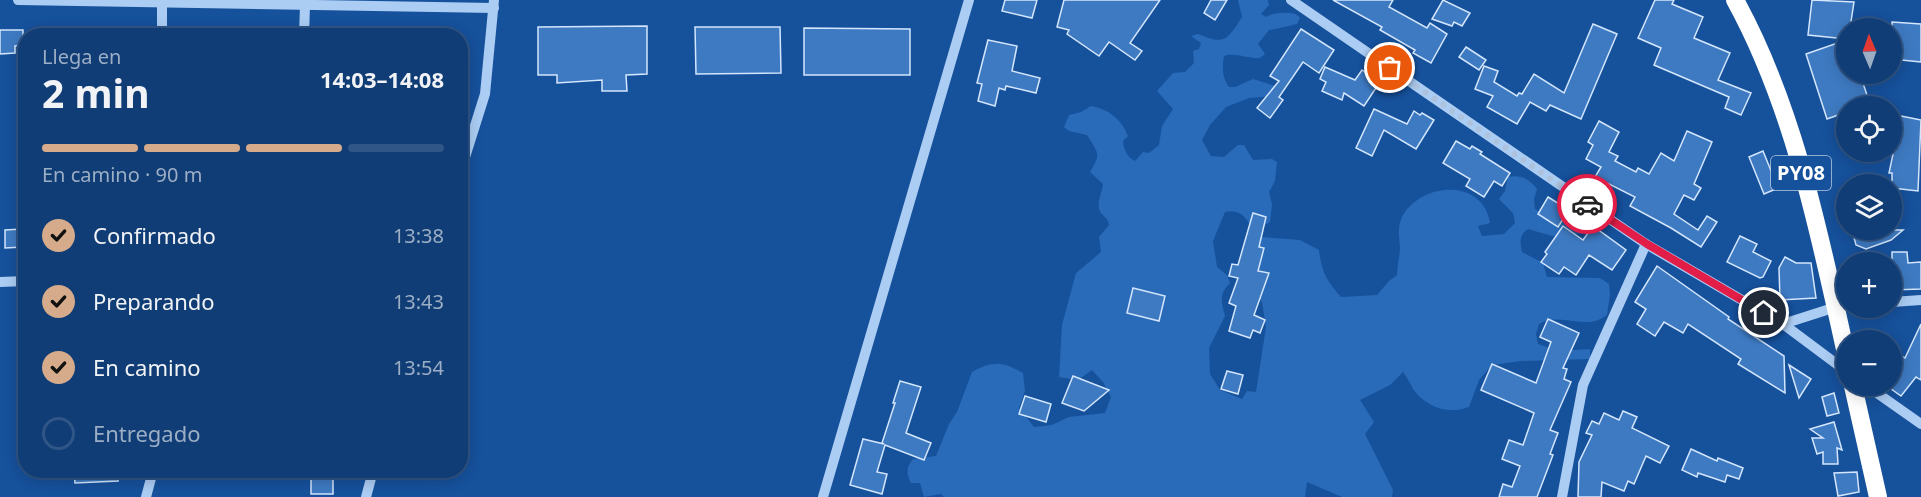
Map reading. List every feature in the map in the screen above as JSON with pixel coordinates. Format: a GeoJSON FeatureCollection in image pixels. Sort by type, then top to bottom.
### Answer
{"type":"FeatureCollection","features":[{"type":"Feature","properties":{"kind":"highway","name":"PY08"},"geometry":{"type":"LineString","coordinates":[[1735,0],[1782,104],[1836,289]]}},
{"type":"Feature","properties":{"kind":"highway"},"geometry":{"type":"LineString","coordinates":[[1855,396],[1878,497]]}},
{"type":"Feature","properties":{"kind":"street"},"geometry":{"type":"LineString","coordinates":[[18,0],[305,5],[494,4],[485,94],[468,147]]}},
{"type":"Feature","properties":{"kind":"street"},"geometry":{"type":"LineString","coordinates":[[823,497],[969,0]]}},
{"type":"Feature","properties":{"kind":"street"},"geometry":{"type":"LineString","coordinates":[[1291,0],[1647,244],[1783,324],[1836,364]]}},
{"type":"Feature","properties":{"kind":"street"},"geometry":{"type":"LineString","coordinates":[[162,2],[162,28]]}},
{"type":"Feature","properties":{"kind":"street"},"geometry":{"type":"LineString","coordinates":[[304,28],[305,5]]}},
{"type":"Feature","properties":{"kind":"street"},"geometry":{"type":"LineString","coordinates":[[1562,497],[1583,385],[1647,244]]}},
{"type":"Feature","properties":{"kind":"street"},"geometry":{"type":"LineString","coordinates":[[0,282],[18,281]]}},
{"type":"Feature","properties":{"kind":"street"},"geometry":{"type":"LineString","coordinates":[[1902,302],[1921,300]]}},
{"type":"Feature","properties":{"kind":"street"},"geometry":{"type":"LineString","coordinates":[[1783,324],[1836,308]]}},
{"type":"Feature","properties":{"kind":"street"},"geometry":{"type":"LineString","coordinates":[[1881,396],[1921,424]]}},
{"type":"Feature","properties":{"kind":"street"},"geometry":{"type":"LineString","coordinates":[[146,497],[151,478]]}},
{"type":"Feature","properties":{"kind":"street"},"geometry":{"type":"LineString","coordinates":[[366,497],[371,478]]}},
{"type":"Feature","properties":{"kind":"shaded area"},"geometry":{"type":"Polygon","coordinates":[[[1238,0],[1268,0],[1269,5],[1261,14],[1266,17],[1284,13],[1296,14],[1300,18],[1297,24],[1269,30],[1258,44],[1265,54],[1260,58],[1224,56],[1223,72],[1229,87],[1235,87],[1253,79],[1278,87],[1276,96],[1249,98],[1226,107],[1210,125],[1202,140],[1211,156],[1224,157],[1238,145],[1244,145],[1253,160],[1272,159],[1277,162],[1275,181],[1269,192],[1272,204],[1270,222],[1254,231],[1239,213],[1225,212],[1213,241],[1217,267],[1227,275],[1230,283],[1222,298],[1225,316],[1209,348],[1210,374],[1220,390],[1242,399],[1247,391],[1256,392],[1266,327],[1262,302],[1251,289],[1251,252],[1262,237],[1300,240],[1319,250],[1321,264],[1326,275],[1341,297],[1377,295],[1397,275],[1400,223],[1412,204],[1437,191],[1465,192],[1476,198],[1485,208],[1490,223],[1478,226],[1482,236],[1504,234],[1515,223],[1513,213],[1499,199],[1505,191],[1508,177],[1512,176],[1524,178],[1534,185],[1537,189],[1534,199],[1535,209],[1558,224],[1563,222],[1577,199],[1592,209],[1592,219],[1587,233],[1552,236],[1528,229],[1523,233],[1521,242],[1522,252],[1543,263],[1547,277],[1600,278],[1609,284],[1607,315],[1591,322],[1547,321],[1539,324],[1536,334],[1538,344],[1558,351],[1590,349],[1590,359],[1521,361],[1492,365],[1479,380],[1469,407],[1461,409],[1445,410],[1424,401],[1413,389],[1403,372],[1390,385],[1360,400],[1374,422],[1365,434],[1393,490],[1392,497],[1342,497],[1307,482],[1305,497],[944,497],[941,494],[924,497],[920,483],[911,483],[908,473],[909,465],[913,459],[936,456],[949,424],[957,412],[972,372],[979,368],[997,364],[1009,366],[1023,373],[1025,391],[1019,408],[1034,427],[1052,425],[1069,417],[1105,413],[1111,397],[1103,382],[1092,370],[1078,380],[1059,377],[1062,325],[1076,273],[1101,252],[1099,237],[1109,225],[1099,210],[1103,184],[1090,172],[1096,161],[1096,150],[1087,135],[1069,131],[1064,127],[1069,115],[1091,106],[1098,107],[1114,116],[1122,125],[1128,136],[1123,141],[1124,147],[1130,157],[1135,161],[1143,152],[1149,153],[1159,145],[1162,126],[1173,109],[1157,91],[1173,73],[1185,72],[1194,63],[1193,51],[1199,49],[1201,43],[1191,36],[1198,34],[1219,40],[1228,36],[1242,17],[1238,0]]]}},
{"type":"Feature","properties":{"kind":"building"},"geometry":{"type":"Polygon","coordinates":[[[1005,0],[1037,0],[1032,18],[1002,11],[1005,0]]]}},
{"type":"Feature","properties":{"kind":"building"},"geometry":{"type":"Polygon","coordinates":[[[1064,0],[1160,0],[1130,43],[1142,51],[1135,60],[1109,42],[1099,56],[1067,34],[1069,30],[1057,27],[1064,0]]]}},
{"type":"Feature","properties":{"kind":"building"},"geometry":{"type":"Polygon","coordinates":[[[1211,0],[1227,0],[1215,20],[1204,13],[1211,0]]]}},
{"type":"Feature","properties":{"kind":"building"},"geometry":{"type":"Polygon","coordinates":[[[1333,0],[1393,0],[1389,7],[1427,28],[1430,23],[1447,34],[1431,63],[1413,53],[1415,50],[1380,30],[1382,27],[1333,0]]]}},
{"type":"Feature","properties":{"kind":"building"},"geometry":{"type":"Polygon","coordinates":[[[1443,0],[1470,13],[1462,26],[1454,22],[1452,26],[1432,19],[1443,0]]]}},
{"type":"Feature","properties":{"kind":"building"},"geometry":{"type":"Polygon","coordinates":[[[1655,0],[1674,0],[1672,4],[1703,17],[1694,38],[1730,53],[1718,80],[1751,93],[1741,115],[1725,108],[1729,97],[1654,65],[1661,48],[1638,38],[1655,0]]]}},
{"type":"Feature","properties":{"kind":"building"},"geometry":{"type":"Polygon","coordinates":[[[1812,0],[1854,2],[1852,18],[1836,18],[1836,38],[1808,35],[1812,0]]]}},
{"type":"Feature","properties":{"kind":"building"},"geometry":{"type":"Polygon","coordinates":[[[1902,23],[1921,24],[1921,62],[1902,60],[1902,23]]]}},
{"type":"Feature","properties":{"kind":"building"},"geometry":{"type":"Polygon","coordinates":[[[1593,24],[1617,34],[1581,119],[1550,105],[1546,111],[1530,102],[1517,124],[1487,107],[1493,96],[1475,89],[1484,66],[1498,71],[1494,82],[1517,96],[1519,93],[1522,94],[1534,74],[1564,93],[1593,24]]]}},
{"type":"Feature","properties":{"kind":"building"},"geometry":{"type":"Polygon","coordinates":[[[647,26],[647,74],[626,75],[627,91],[602,91],[602,80],[557,83],[557,75],[538,75],[538,27],[647,26]]]}},
{"type":"Feature","properties":{"kind":"building"},"geometry":{"type":"Polygon","coordinates":[[[695,27],[780,27],[781,73],[696,74],[695,27]]]}},
{"type":"Feature","properties":{"kind":"building"},"geometry":{"type":"Polygon","coordinates":[[[804,28],[910,29],[910,75],[804,75],[804,28]]]}},
{"type":"Feature","properties":{"kind":"building"},"geometry":{"type":"Polygon","coordinates":[[[1301,29],[1334,50],[1319,73],[1303,62],[1279,97],[1283,100],[1270,118],[1257,108],[1279,81],[1270,76],[1301,29]]]}},
{"type":"Feature","properties":{"kind":"building"},"geometry":{"type":"Polygon","coordinates":[[[0,30],[18,30],[18,46],[15,46],[15,53],[0,54],[0,30]]]}},
{"type":"Feature","properties":{"kind":"building"},"geometry":{"type":"Polygon","coordinates":[[[988,40],[1017,46],[1012,71],[1040,78],[1036,93],[1006,86],[1005,90],[999,88],[995,106],[978,101],[982,84],[977,83],[988,40]]]}},
{"type":"Feature","properties":{"kind":"building"},"geometry":{"type":"Polygon","coordinates":[[[1836,44],[1836,84],[1863,84],[1867,95],[1836,96],[1836,116],[1827,119],[1806,54],[1836,44]]]}},
{"type":"Feature","properties":{"kind":"building"},"geometry":{"type":"Polygon","coordinates":[[[1466,47],[1486,60],[1479,70],[1459,57],[1466,47]]]}},
{"type":"Feature","properties":{"kind":"building"},"geometry":{"type":"Polygon","coordinates":[[[1325,67],[1355,80],[1362,70],[1380,82],[1364,106],[1344,93],[1342,100],[1322,91],[1326,82],[1320,79],[1325,67]]]}},
{"type":"Feature","properties":{"kind":"building"},"geometry":{"type":"Polygon","coordinates":[[[1374,109],[1407,124],[1414,111],[1434,120],[1416,149],[1384,130],[1372,156],[1356,148],[1374,109]]]}},
{"type":"Feature","properties":{"kind":"building"},"geometry":{"type":"Polygon","coordinates":[[[1902,116],[1921,120],[1918,191],[1902,189],[1902,174],[1889,173],[1891,162],[1902,162],[1902,116]]]}},
{"type":"Feature","properties":{"kind":"building"},"geometry":{"type":"Polygon","coordinates":[[[1599,121],[1619,132],[1609,152],[1618,156],[1615,161],[1636,172],[1638,168],[1649,174],[1661,153],[1674,161],[1687,131],[1712,142],[1694,184],[1701,188],[1694,200],[1684,195],[1674,214],[1698,230],[1707,216],[1717,222],[1701,247],[1630,206],[1635,197],[1595,177],[1601,167],[1586,159],[1593,145],[1588,142],[1599,121]]]}},
{"type":"Feature","properties":{"kind":"building"},"geometry":{"type":"Polygon","coordinates":[[[1456,141],[1470,149],[1472,146],[1482,152],[1480,154],[1510,173],[1502,186],[1494,181],[1484,197],[1466,186],[1470,179],[1443,163],[1456,141]]]}},
{"type":"Feature","properties":{"kind":"building"},"geometry":{"type":"Polygon","coordinates":[[[1763,151],[1778,188],[1764,194],[1749,157],[1763,151]]]}},
{"type":"Feature","properties":{"kind":"building"},"geometry":{"type":"Polygon","coordinates":[[[1548,197],[1569,210],[1558,227],[1538,214],[1548,197]]]}},
{"type":"Feature","properties":{"kind":"building"},"geometry":{"type":"Polygon","coordinates":[[[1253,213],[1266,217],[1259,247],[1264,248],[1258,271],[1269,273],[1254,315],[1265,320],[1260,333],[1253,330],[1250,338],[1229,331],[1236,306],[1229,303],[1238,278],[1229,276],[1232,264],[1238,265],[1253,213]]]}},
{"type":"Feature","properties":{"kind":"building"},"geometry":{"type":"Polygon","coordinates":[[[1563,226],[1583,240],[1593,226],[1626,250],[1612,270],[1589,255],[1576,275],[1564,267],[1559,274],[1541,262],[1547,254],[1545,252],[1563,226]]]}},
{"type":"Feature","properties":{"kind":"building"},"geometry":{"type":"Polygon","coordinates":[[[18,229],[18,247],[5,248],[5,230],[18,229]]]}},
{"type":"Feature","properties":{"kind":"building"},"geometry":{"type":"Polygon","coordinates":[[[1740,236],[1757,244],[1753,252],[1771,261],[1763,277],[1760,278],[1727,262],[1740,236]]]}},
{"type":"Feature","properties":{"kind":"building"},"geometry":{"type":"Polygon","coordinates":[[[1855,240],[1891,240],[1866,249],[1856,245],[1855,240]]]}},
{"type":"Feature","properties":{"kind":"building"},"geometry":{"type":"Polygon","coordinates":[[[1902,252],[1907,252],[1908,263],[1921,262],[1921,289],[1902,290],[1902,252]]]}},
{"type":"Feature","properties":{"kind":"building"},"geometry":{"type":"Polygon","coordinates":[[[1785,257],[1796,263],[1811,263],[1816,298],[1780,300],[1779,268],[1785,257]]]}},
{"type":"Feature","properties":{"kind":"building"},"geometry":{"type":"Polygon","coordinates":[[[1657,266],[1729,317],[1728,319],[1784,356],[1785,393],[1738,364],[1741,359],[1688,324],[1683,333],[1664,322],[1655,336],[1637,324],[1646,309],[1635,302],[1657,266]]]}},
{"type":"Feature","properties":{"kind":"building"},"geometry":{"type":"Polygon","coordinates":[[[1133,288],[1165,296],[1159,321],[1127,313],[1133,288]]]}},
{"type":"Feature","properties":{"kind":"building"},"geometry":{"type":"Polygon","coordinates":[[[1548,319],[1579,333],[1563,368],[1567,369],[1564,379],[1571,382],[1550,430],[1558,433],[1550,454],[1553,455],[1537,497],[1499,497],[1503,484],[1512,487],[1520,466],[1502,459],[1509,440],[1523,445],[1534,413],[1481,390],[1492,364],[1536,383],[1551,342],[1540,337],[1548,319]]]}},
{"type":"Feature","properties":{"kind":"building"},"geometry":{"type":"Polygon","coordinates":[[[1921,324],[1921,380],[1916,377],[1902,395],[1902,356],[1905,358],[1921,324]]]}},
{"type":"Feature","properties":{"kind":"building"},"geometry":{"type":"Polygon","coordinates":[[[1789,365],[1811,379],[1799,398],[1789,365]]]}},
{"type":"Feature","properties":{"kind":"building"},"geometry":{"type":"Polygon","coordinates":[[[1227,371],[1243,375],[1238,394],[1221,389],[1227,371]]]}},
{"type":"Feature","properties":{"kind":"building"},"geometry":{"type":"Polygon","coordinates":[[[1073,376],[1109,390],[1084,411],[1062,403],[1073,376]]]}},
{"type":"Feature","properties":{"kind":"building"},"geometry":{"type":"Polygon","coordinates":[[[900,381],[921,387],[906,433],[931,443],[924,460],[885,445],[877,472],[887,474],[882,494],[850,485],[863,439],[884,444],[882,443],[900,381]]]}},
{"type":"Feature","properties":{"kind":"building"},"geometry":{"type":"Polygon","coordinates":[[[1834,393],[1839,413],[1827,416],[1822,397],[1834,393]]]}},
{"type":"Feature","properties":{"kind":"building"},"geometry":{"type":"Polygon","coordinates":[[[1025,396],[1051,404],[1046,422],[1019,414],[1025,396]]]}},
{"type":"Feature","properties":{"kind":"building"},"geometry":{"type":"Polygon","coordinates":[[[1623,411],[1637,417],[1632,428],[1669,446],[1660,463],[1646,456],[1634,484],[1628,481],[1624,491],[1602,482],[1601,497],[1578,497],[1579,462],[1592,435],[1586,433],[1592,421],[1599,424],[1604,413],[1619,420],[1623,411]]]}},
{"type":"Feature","properties":{"kind":"building"},"geometry":{"type":"Polygon","coordinates":[[[1834,422],[1842,450],[1837,448],[1838,464],[1823,464],[1823,452],[1817,454],[1812,438],[1823,438],[1810,429],[1834,422]]]}},
{"type":"Feature","properties":{"kind":"building"},"geometry":{"type":"Polygon","coordinates":[[[1691,449],[1717,461],[1718,458],[1743,468],[1739,479],[1727,475],[1725,482],[1698,473],[1697,477],[1682,470],[1691,449]]]}},
{"type":"Feature","properties":{"kind":"building"},"geometry":{"type":"Polygon","coordinates":[[[1857,472],[1859,492],[1838,496],[1834,473],[1857,472]]]}},
{"type":"Feature","properties":{"kind":"building"},"geometry":{"type":"Polygon","coordinates":[[[75,478],[118,478],[118,481],[75,483],[75,478]]]}},
{"type":"Feature","properties":{"kind":"building"},"geometry":{"type":"Polygon","coordinates":[[[311,478],[333,478],[333,494],[311,494],[311,478]]]}},
{"type":"Feature","properties":{"kind":"way so far"},"geometry":{"type":"LineString","coordinates":[[1390,68],[1587,204]]}},
{"type":"Feature","properties":{"kind":"route"},"geometry":{"type":"LineString","coordinates":[[1587,204],[1647,244],[1764,313]]}}]}
